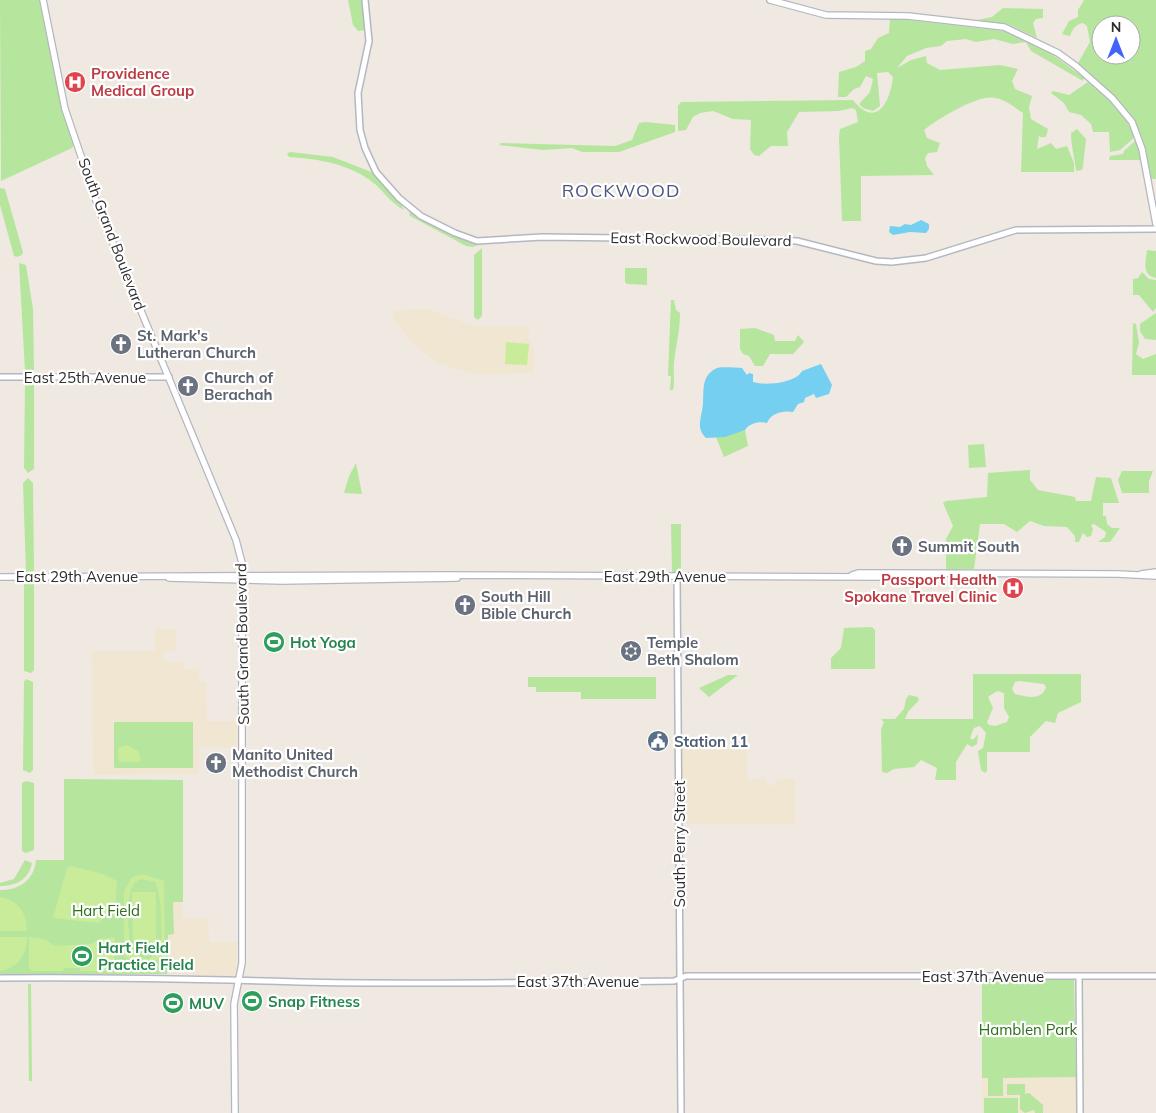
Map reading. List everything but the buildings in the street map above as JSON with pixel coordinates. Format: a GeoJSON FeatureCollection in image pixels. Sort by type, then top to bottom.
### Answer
{"type":"FeatureCollection","features":[{"type":"Feature","properties":{"kind":"main road","name":"South Grand Boulevard"},"geometry":{"type":"LineString","coordinates":[[43,0],[63,99],[101,215],[236,540],[243,578],[242,942],[234,1004],[235,1113]]}},
{"type":"Feature","properties":{"kind":"main road"},"geometry":{"type":"LineString","coordinates":[[771,0],[826,16],[908,16],[1004,27],[1058,53],[1076,66],[1123,110],[1135,128],[1142,149],[1156,224]]}},
{"type":"Feature","properties":{"kind":"main road","name":"East 29th Avenue"},"geometry":{"type":"LineString","coordinates":[[0,577],[155,576],[189,580],[478,576],[852,575],[858,573],[1139,574],[1156,572]]}},
{"type":"Feature","properties":{"kind":"main road","name":"East 29th Avenue"},"geometry":{"type":"LineString","coordinates":[[1139,574],[1156,576]]}},
{"type":"Feature","properties":{"kind":"street","name":"East Rockwood Boulevard"},"geometry":{"type":"LineString","coordinates":[[365,0],[369,41],[360,77],[357,101],[365,148],[376,172],[408,206],[448,230],[479,241],[542,237],[797,241],[876,261],[892,262],[926,258],[997,234],[1016,230],[1156,229]]}},
{"type":"Feature","properties":{"kind":"street","name":"East 25th Avenue"},"geometry":{"type":"LineString","coordinates":[[0,377],[169,377]]}},
{"type":"Feature","properties":{"kind":"street","name":"South Perry Street"},"geometry":{"type":"LineString","coordinates":[[677,576],[681,1113]]}},
{"type":"Feature","properties":{"kind":"street","name":"East 37th Avenue"},"geometry":{"type":"LineString","coordinates":[[0,978],[591,982],[680,979],[686,976],[1156,976]]}},
{"type":"Feature","properties":{"kind":"street"},"geometry":{"type":"LineString","coordinates":[[1078,976],[1080,1113]]}},
{"type":"Feature","properties":{"kind":"shaded area"},"geometry":{"type":"Polygon","coordinates":[[[428,309],[473,326],[529,326],[528,339],[534,347],[534,373],[472,374],[436,362],[411,342],[393,318],[393,312],[397,310],[428,309]]]}},
{"type":"Feature","properties":{"kind":"shaded area"},"geometry":{"type":"Polygon","coordinates":[[[155,629],[176,629],[176,651],[164,652],[164,662],[184,662],[184,669],[199,669],[199,681],[206,682],[207,721],[239,721],[239,748],[199,747],[199,774],[95,775],[93,772],[92,651],[155,651],[155,629]]]}},
{"type":"Feature","properties":{"kind":"shaded area"},"geometry":{"type":"Polygon","coordinates":[[[680,749],[747,749],[747,779],[766,779],[767,784],[772,786],[780,779],[795,779],[795,824],[681,824],[680,749]]]}},
{"type":"Feature","properties":{"kind":"shaded area"},"geometry":{"type":"Polygon","coordinates":[[[173,902],[183,902],[183,918],[208,918],[209,942],[238,942],[237,967],[234,976],[167,974],[168,934],[174,934],[173,902]]]}},
{"type":"Feature","properties":{"kind":"shaded area"},"geometry":{"type":"Polygon","coordinates":[[[1076,1077],[1076,1113],[982,1113],[982,1078],[1076,1077]]]}},
{"type":"Feature","properties":{"kind":"green space"},"geometry":{"type":"Polygon","coordinates":[[[0,0],[39,0],[62,108],[74,145],[72,148],[1,181],[0,0]]]}},
{"type":"Feature","properties":{"kind":"green space"},"geometry":{"type":"Polygon","coordinates":[[[348,0],[362,0],[367,30],[358,31],[353,25],[348,0]]]}},
{"type":"Feature","properties":{"kind":"green space"},"geometry":{"type":"Polygon","coordinates":[[[1084,0],[1156,0],[1156,179],[1150,179],[1142,139],[1129,113],[1113,95],[1078,63],[1090,42],[1087,26],[1083,23],[1076,26],[1070,36],[1062,34],[1069,21],[1078,17],[1078,10],[1084,0]]]}},
{"type":"Feature","properties":{"kind":"green space"},"geometry":{"type":"Polygon","coordinates":[[[1003,8],[1043,9],[1043,18],[1036,19],[1033,23],[1037,38],[1010,25],[977,20],[992,17],[1003,8]]]}},
{"type":"Feature","properties":{"kind":"green space"},"geometry":{"type":"Polygon","coordinates":[[[890,18],[1011,32],[1048,51],[1084,78],[1083,81],[1031,51],[1026,42],[1013,44],[994,39],[976,42],[966,39],[947,41],[941,46],[926,48],[907,56],[897,68],[911,60],[926,56],[927,63],[940,70],[1000,65],[1018,69],[1012,81],[1015,89],[1032,96],[1029,107],[1031,119],[1048,129],[1046,137],[1040,137],[1039,135],[1037,149],[1051,143],[1056,149],[1067,146],[1074,163],[1074,172],[1021,172],[1023,113],[1002,100],[988,98],[958,108],[924,130],[927,138],[940,143],[937,152],[928,153],[925,158],[927,166],[934,175],[861,176],[861,221],[842,221],[840,129],[858,122],[856,110],[852,108],[839,111],[799,112],[787,132],[788,146],[771,146],[759,156],[754,155],[750,149],[751,120],[733,119],[713,111],[700,113],[693,117],[686,130],[678,131],[678,106],[681,102],[853,100],[861,108],[869,112],[875,112],[880,109],[889,96],[893,77],[888,72],[877,73],[880,106],[873,111],[863,108],[859,104],[870,92],[873,79],[866,76],[860,87],[854,89],[846,97],[838,97],[839,72],[856,67],[865,61],[865,51],[871,49],[878,38],[889,33],[890,18]]]}},
{"type":"Feature","properties":{"kind":"green space"},"geometry":{"type":"Polygon","coordinates":[[[1088,82],[1121,111],[1135,137],[1120,150],[1110,152],[1109,132],[1093,132],[1091,124],[1081,115],[1069,112],[1064,103],[1051,93],[1053,91],[1069,95],[1088,82]]]}},
{"type":"Feature","properties":{"kind":"green space"},"geometry":{"type":"Polygon","coordinates":[[[639,123],[675,125],[675,132],[619,152],[582,152],[572,148],[543,150],[499,145],[501,143],[615,146],[632,140],[639,123]]]}},
{"type":"Feature","properties":{"kind":"green space"},"geometry":{"type":"Polygon","coordinates":[[[1077,129],[1086,139],[1083,167],[1082,170],[1076,171],[1071,133],[1077,129]]]}},
{"type":"Feature","properties":{"kind":"green space"},"geometry":{"type":"Polygon","coordinates":[[[1136,140],[1141,160],[1109,160],[1110,156],[1123,154],[1136,140]]]}},
{"type":"Feature","properties":{"kind":"green space"},"geometry":{"type":"Polygon","coordinates":[[[290,152],[333,157],[374,173],[404,210],[366,177],[345,167],[323,161],[289,157],[287,154],[290,152]]]}},
{"type":"Feature","properties":{"kind":"green space"},"geometry":{"type":"Polygon","coordinates":[[[0,188],[5,189],[23,252],[22,255],[17,257],[14,256],[0,205],[0,188]]]}},
{"type":"Feature","properties":{"kind":"green space"},"geometry":{"type":"Polygon","coordinates":[[[409,211],[455,236],[472,243],[482,244],[472,247],[466,246],[410,216],[409,211]]]}},
{"type":"Feature","properties":{"kind":"green space"},"geometry":{"type":"Polygon","coordinates":[[[482,248],[482,316],[478,320],[474,317],[474,255],[482,248]]]}},
{"type":"Feature","properties":{"kind":"green space"},"geometry":{"type":"Polygon","coordinates":[[[1147,250],[1156,251],[1156,278],[1146,271],[1147,250]]]}},
{"type":"Feature","properties":{"kind":"green space"},"geometry":{"type":"Polygon","coordinates":[[[19,263],[26,265],[33,309],[34,371],[32,374],[25,371],[19,263]]]}},
{"type":"Feature","properties":{"kind":"green space"},"geometry":{"type":"Polygon","coordinates":[[[625,268],[647,268],[647,285],[627,284],[625,282],[625,268]]]}},
{"type":"Feature","properties":{"kind":"green space"},"geometry":{"type":"Polygon","coordinates":[[[1142,272],[1149,279],[1156,280],[1156,308],[1153,312],[1139,295],[1133,295],[1133,279],[1138,278],[1142,272]]]}},
{"type":"Feature","properties":{"kind":"green space"},"geometry":{"type":"Polygon","coordinates":[[[671,300],[674,300],[676,310],[680,313],[674,362],[673,390],[670,390],[671,376],[668,376],[671,300]]]}},
{"type":"Feature","properties":{"kind":"green space"},"geometry":{"type":"Polygon","coordinates":[[[1156,313],[1156,340],[1145,339],[1140,331],[1140,324],[1156,313]]]}},
{"type":"Feature","properties":{"kind":"green space"},"geometry":{"type":"Polygon","coordinates":[[[1133,323],[1136,324],[1139,343],[1136,354],[1143,359],[1156,354],[1156,375],[1132,375],[1133,323]]]}},
{"type":"Feature","properties":{"kind":"green space"},"geometry":{"type":"Polygon","coordinates":[[[755,328],[774,335],[775,341],[795,341],[798,335],[804,342],[793,354],[770,354],[763,366],[755,366],[749,356],[743,354],[740,349],[740,329],[755,328]]]}},
{"type":"Feature","properties":{"kind":"green space"},"geometry":{"type":"Polygon","coordinates":[[[506,342],[529,344],[527,365],[505,364],[506,342]]]}},
{"type":"Feature","properties":{"kind":"green space"},"geometry":{"type":"Polygon","coordinates":[[[29,381],[34,384],[34,469],[28,473],[24,468],[25,384],[29,381]]]}},
{"type":"Feature","properties":{"kind":"green space"},"geometry":{"type":"Polygon","coordinates":[[[745,430],[748,446],[724,457],[716,437],[745,430]]]}},
{"type":"Feature","properties":{"kind":"green space"},"geometry":{"type":"Polygon","coordinates":[[[984,444],[986,467],[969,468],[968,445],[984,444]]]}},
{"type":"Feature","properties":{"kind":"green space"},"geometry":{"type":"Polygon","coordinates":[[[356,463],[362,494],[344,493],[349,476],[356,463]]]}},
{"type":"Feature","properties":{"kind":"green space"},"geometry":{"type":"Polygon","coordinates":[[[1030,470],[1030,480],[1038,490],[1075,497],[1076,501],[1091,501],[1096,477],[1111,478],[1119,503],[1103,503],[1103,516],[1106,516],[1107,524],[1112,528],[1120,528],[1110,542],[1098,542],[1105,537],[1106,532],[1094,524],[1091,525],[1093,529],[1091,536],[1087,537],[1083,533],[1079,542],[1075,542],[1075,536],[1067,527],[1044,526],[1030,521],[1017,532],[1004,524],[980,524],[974,569],[946,570],[946,539],[953,526],[943,503],[946,501],[987,497],[988,473],[1030,470]]]}},
{"type":"Feature","properties":{"kind":"green space"},"geometry":{"type":"Polygon","coordinates":[[[1122,471],[1153,471],[1149,481],[1149,493],[1122,493],[1118,480],[1122,471]]]}},
{"type":"Feature","properties":{"kind":"green space"},"geometry":{"type":"Polygon","coordinates":[[[28,478],[33,483],[34,571],[26,572],[23,483],[28,478]]]}},
{"type":"Feature","properties":{"kind":"green space"},"geometry":{"type":"Polygon","coordinates":[[[671,524],[681,524],[681,572],[672,572],[671,524]]]}},
{"type":"Feature","properties":{"kind":"green space"},"geometry":{"type":"Polygon","coordinates":[[[24,582],[34,582],[34,670],[31,673],[24,671],[24,582]]]}},
{"type":"Feature","properties":{"kind":"green space"},"geometry":{"type":"Polygon","coordinates":[[[872,627],[875,630],[875,669],[831,669],[831,658],[841,648],[844,628],[872,627]]]}},
{"type":"Feature","properties":{"kind":"green space"},"geometry":{"type":"Polygon","coordinates":[[[973,674],[1081,674],[1081,702],[1058,713],[1055,723],[1046,721],[1030,737],[1030,752],[987,752],[987,771],[985,773],[981,770],[978,751],[983,748],[986,733],[980,726],[974,728],[970,738],[973,740],[978,734],[977,744],[972,747],[967,744],[956,762],[956,780],[935,780],[937,768],[921,760],[914,767],[894,769],[887,773],[882,772],[881,729],[884,722],[881,719],[895,719],[904,709],[909,695],[918,697],[919,700],[908,712],[905,719],[973,719],[973,674]],[[1015,682],[1012,689],[1015,694],[1019,695],[1037,696],[1046,687],[1044,684],[1015,682]],[[997,691],[988,697],[993,708],[987,722],[989,725],[995,726],[1007,722],[1009,717],[1004,708],[1004,693],[997,691]]]}},
{"type":"Feature","properties":{"kind":"green space"},"geometry":{"type":"Polygon","coordinates":[[[728,675],[738,675],[709,697],[699,688],[728,675]]]}},
{"type":"Feature","properties":{"kind":"green space"},"geometry":{"type":"Polygon","coordinates":[[[528,677],[656,677],[656,699],[581,699],[581,692],[536,692],[536,687],[528,687],[528,677]]]}},
{"type":"Feature","properties":{"kind":"green space"},"geometry":{"type":"Polygon","coordinates":[[[26,679],[33,682],[33,770],[30,773],[23,770],[24,682],[26,679]]]}},
{"type":"Feature","properties":{"kind":"green space"},"geometry":{"type":"Polygon","coordinates":[[[114,722],[193,722],[193,768],[114,768],[114,722]]]}},
{"type":"Feature","properties":{"kind":"green space"},"geometry":{"type":"Polygon","coordinates":[[[126,745],[138,751],[141,762],[119,762],[118,748],[126,745]]]}},
{"type":"Feature","properties":{"kind":"green space","name":"Hart Field"},"geometry":{"type":"Polygon","coordinates":[[[64,779],[183,780],[183,902],[173,902],[174,934],[168,935],[167,974],[0,974],[0,890],[14,888],[25,882],[35,867],[36,860],[64,860],[64,779]]]}},
{"type":"Feature","properties":{"kind":"green space"},"geometry":{"type":"Polygon","coordinates":[[[26,781],[34,783],[34,850],[26,853],[22,851],[22,783],[26,781]]]}},
{"type":"Feature","properties":{"kind":"green space"},"geometry":{"type":"Polygon","coordinates":[[[25,860],[32,863],[25,878],[11,885],[0,886],[0,883],[14,879],[25,860]]]}},
{"type":"Feature","properties":{"kind":"green space"},"geometry":{"type":"Polygon","coordinates":[[[71,866],[103,874],[117,881],[115,909],[98,923],[53,918],[67,868],[71,866]]]}},
{"type":"Feature","properties":{"kind":"green space"},"geometry":{"type":"Polygon","coordinates":[[[142,874],[164,881],[165,957],[145,964],[124,957],[124,891],[132,877],[142,874]],[[141,879],[135,883],[129,899],[130,946],[132,952],[134,948],[139,951],[135,955],[146,959],[152,957],[161,945],[160,905],[155,882],[141,879]]]}},
{"type":"Feature","properties":{"kind":"green space"},"geometry":{"type":"Polygon","coordinates":[[[132,892],[156,892],[156,947],[133,947],[132,892]]]}},
{"type":"Feature","properties":{"kind":"green space"},"geometry":{"type":"Polygon","coordinates":[[[0,897],[12,901],[20,908],[27,924],[27,931],[0,931],[0,897]]]}},
{"type":"Feature","properties":{"kind":"green space"},"geometry":{"type":"Polygon","coordinates":[[[0,937],[27,937],[27,944],[23,955],[16,964],[0,971],[0,937]]]}},
{"type":"Feature","properties":{"kind":"green space"},"geometry":{"type":"Polygon","coordinates":[[[29,937],[44,939],[55,946],[91,944],[100,939],[115,937],[114,969],[112,971],[80,971],[80,968],[64,968],[63,971],[32,971],[29,968],[29,937]]]}},
{"type":"Feature","properties":{"kind":"green space","name":"Hamblen Park"},"geometry":{"type":"Polygon","coordinates":[[[982,978],[1074,978],[1076,1077],[1003,1078],[1003,1096],[988,1096],[988,1078],[982,1078],[982,978]]]}},
{"type":"Feature","properties":{"kind":"green space"},"geometry":{"type":"Polygon","coordinates":[[[28,984],[31,984],[32,1081],[29,1081],[28,984]]]}},
{"type":"Feature","properties":{"kind":"green space"},"geometry":{"type":"Polygon","coordinates":[[[1007,1084],[1025,1084],[1025,1094],[1029,1093],[1043,1105],[1043,1113],[1035,1113],[1034,1110],[1025,1113],[1020,1109],[1020,1095],[1007,1095],[1007,1084]]]}},
{"type":"Feature","properties":{"kind":"green space"},"geometry":{"type":"Polygon","coordinates":[[[984,1098],[1018,1098],[1018,1113],[984,1113],[984,1098]]]}},
{"type":"Feature","properties":{"kind":"water"},"geometry":{"type":"Polygon","coordinates":[[[921,220],[929,224],[929,229],[926,233],[910,232],[893,235],[889,232],[890,226],[911,225],[921,220]]]}},
{"type":"Feature","properties":{"kind":"water"},"geometry":{"type":"Polygon","coordinates":[[[821,364],[832,385],[829,394],[816,398],[814,394],[798,404],[793,412],[785,411],[778,413],[771,417],[767,423],[755,423],[745,430],[725,437],[706,438],[703,434],[700,422],[704,385],[707,376],[715,369],[724,367],[742,368],[747,375],[749,373],[753,374],[753,382],[773,383],[787,381],[799,375],[802,371],[821,364]]]}},
{"type":"Feature","properties":{"kind":"place","name":"Providence Medical Group"},"geometry":{"type":"Point","coordinates":[75,82]}},
{"type":"Feature","properties":{"kind":"place","name":"St. Mark's Lutheran Church"},"geometry":{"type":"Point","coordinates":[121,344]}},
{"type":"Feature","properties":{"kind":"place","name":"Church of Berachah"},"geometry":{"type":"Point","coordinates":[188,386]}},
{"type":"Feature","properties":{"kind":"place","name":"Summit South"},"geometry":{"type":"Point","coordinates":[902,546]}},
{"type":"Feature","properties":{"kind":"place","name":"Passport Health Spokane Travel Clinic"},"geometry":{"type":"Point","coordinates":[1013,588]}},
{"type":"Feature","properties":{"kind":"place","name":"South Hill Bible Church"},"geometry":{"type":"Point","coordinates":[465,605]}},
{"type":"Feature","properties":{"kind":"place","name":"Hot Yoga"},"geometry":{"type":"Point","coordinates":[274,642]}},
{"type":"Feature","properties":{"kind":"place","name":"Temple Beth Shalom"},"geometry":{"type":"Point","coordinates":[631,651]}},
{"type":"Feature","properties":{"kind":"place","name":"Station 11"},"geometry":{"type":"Point","coordinates":[658,741]}},
{"type":"Feature","properties":{"kind":"place","name":"Manito United Methodist Church"},"geometry":{"type":"Point","coordinates":[216,763]}},
{"type":"Feature","properties":{"kind":"place","name":"Hart Field Practice Field"},"geometry":{"type":"Point","coordinates":[82,956]}},
{"type":"Feature","properties":{"kind":"place","name":"Snap Fitness"},"geometry":{"type":"Point","coordinates":[252,1001]}},
{"type":"Feature","properties":{"kind":"place","name":"MUV"},"geometry":{"type":"Point","coordinates":[173,1003]}},
{"type":"Feature","properties":{"kind":"district","name":"ROCKWOOD"},"geometry":{"type":"Point","coordinates":[621,190]}}]}
